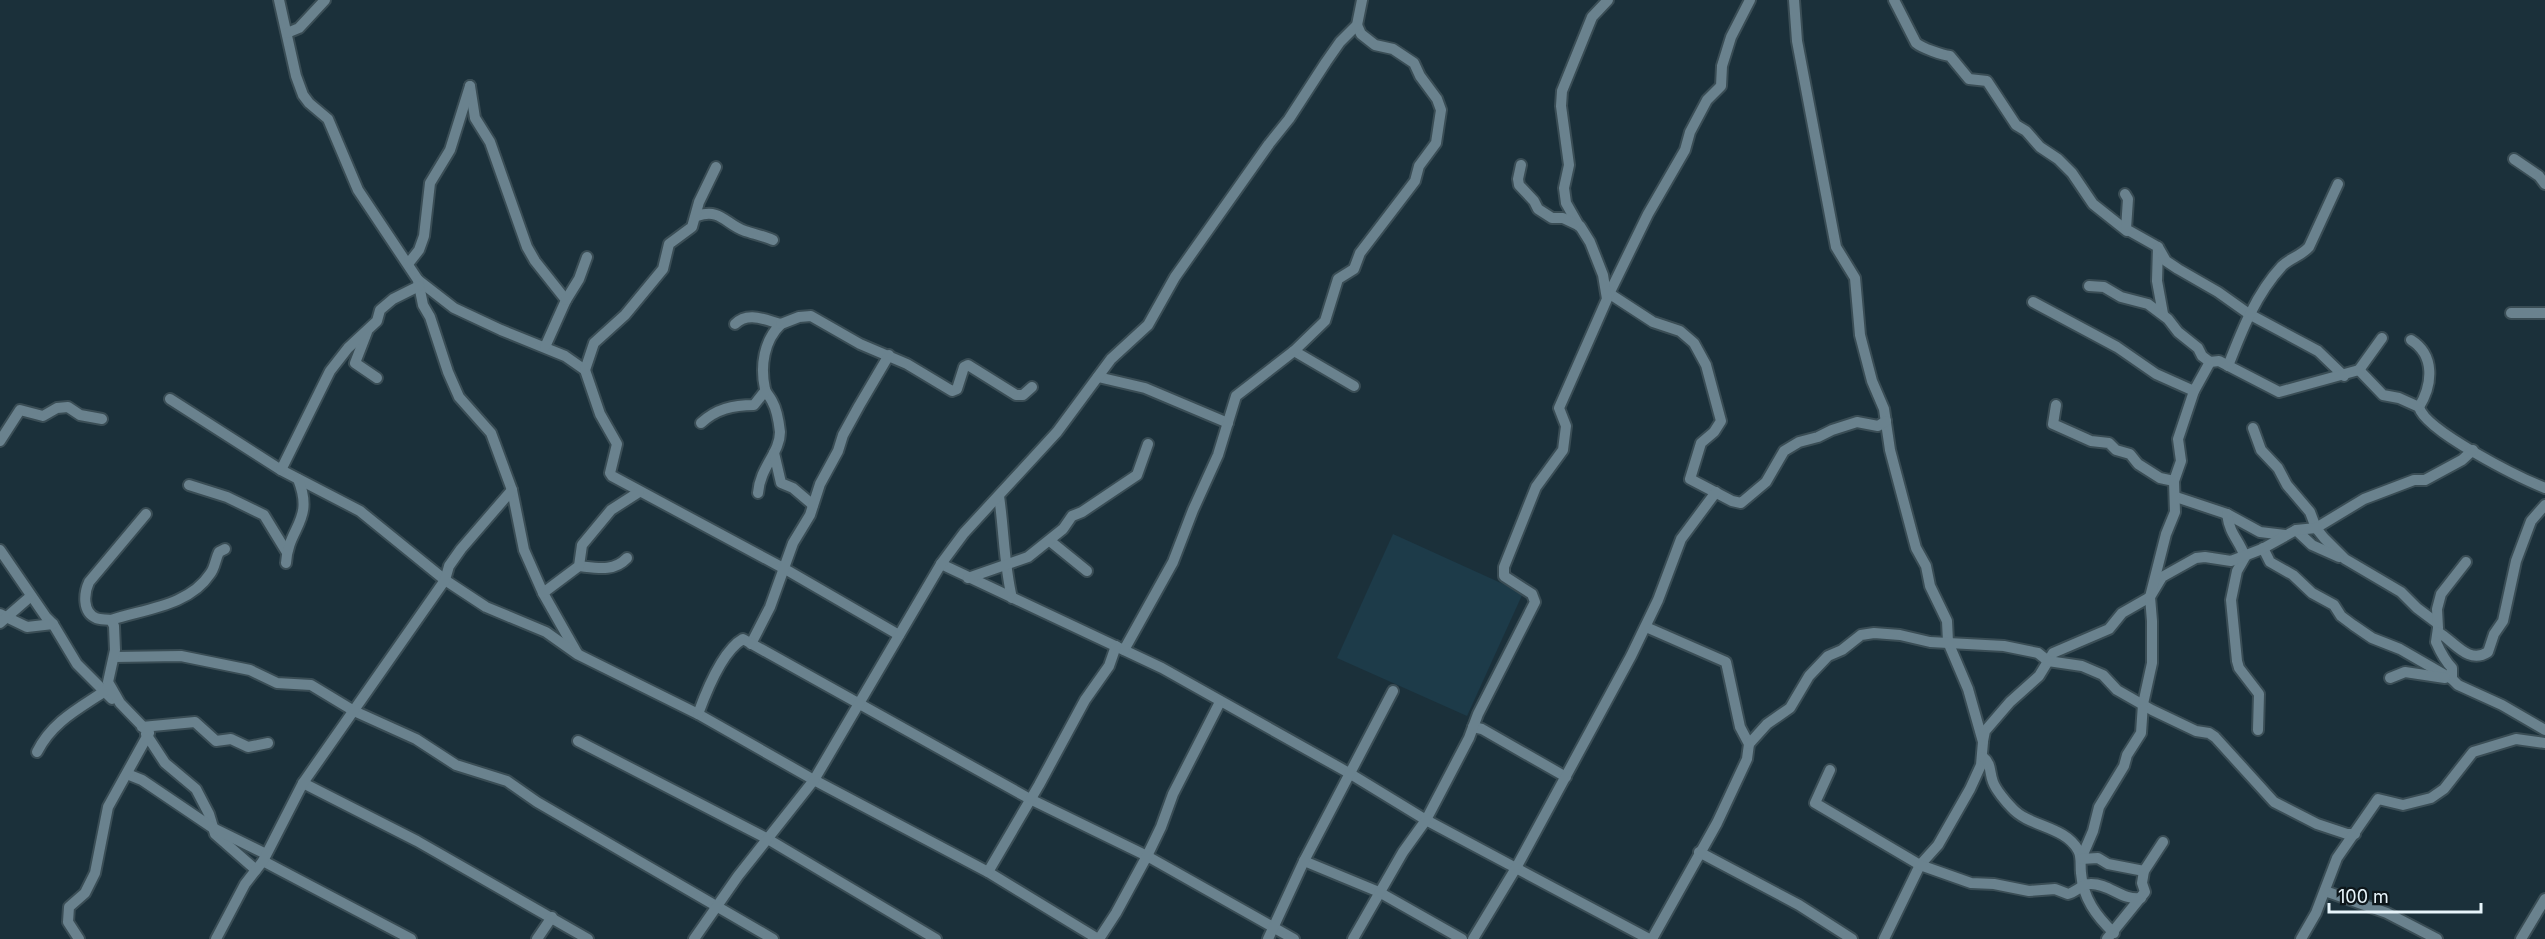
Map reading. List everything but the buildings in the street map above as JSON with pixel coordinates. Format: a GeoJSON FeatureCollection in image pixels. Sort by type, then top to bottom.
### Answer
{"type":"FeatureCollection","features":[{"type":"Feature","properties":{"kind":"street"},"geometry":{"type":"LineString","coordinates":[[279,0],[296,76],[303,94],[309,103],[328,119],[358,190],[419,283],[423,305],[430,317],[459,397],[491,433],[512,490],[524,550],[543,593],[577,654]]}},
{"type":"Feature","properties":{"kind":"street"},"geometry":{"type":"LineString","coordinates":[[287,33],[299,28],[325,0]]}},
{"type":"Feature","properties":{"kind":"street"},"geometry":{"type":"LineString","coordinates":[[694,939],[766,838],[814,780],[941,564],[964,533],[1057,432],[1125,344],[1148,325],[1175,276],[1289,119],[1340,42],[1357,25],[1362,0]]}},
{"type":"Feature","properties":{"kind":"street"},"geometry":{"type":"LineString","coordinates":[[1608,0],[1592,17],[1562,91],[1561,106],[1569,165],[1564,188],[1566,203],[1590,242],[1609,296],[1653,322],[1680,330],[1694,343],[1706,365],[1721,421],[1714,432],[1701,443],[1690,479],[1741,504],[1766,482],[1784,450],[1799,442],[1857,422],[1878,426],[1886,421]]}},
{"type":"Feature","properties":{"kind":"street"},"geometry":{"type":"LineString","coordinates":[[1353,939],[1379,892],[1426,820],[1535,602],[1532,594],[1504,576],[1504,567],[1536,487],[1563,450],[1566,426],[1560,416],[1559,408],[1648,214],[1684,150],[1690,132],[1707,100],[1721,86],[1722,66],[1731,37],[1750,0]]}},
{"type":"Feature","properties":{"kind":"street"},"geometry":{"type":"LineString","coordinates":[[1794,0],[1797,41],[1836,247],[1855,278],[1860,334],[1886,421],[1890,450],[1917,548],[1926,566],[1930,586],[1947,621],[1948,642],[1968,689],[1983,742]]}},
{"type":"Feature","properties":{"kind":"street"},"geometry":{"type":"LineString","coordinates":[[1893,0],[1917,43],[1921,47],[1950,56],[1969,79],[1987,81],[2016,125],[2022,127],[2040,147],[2058,159],[2072,173],[2092,204],[2127,231],[2158,247],[2166,261],[2218,292],[2249,314],[2318,351],[2344,376]]}},
{"type":"Feature","properties":{"kind":"street"},"geometry":{"type":"LineString","coordinates":[[988,872],[1085,700],[1109,666],[1173,562],[1218,455],[1237,394],[1294,351],[1324,321],[1338,279],[1354,269],[1360,253],[1367,248],[1415,181],[1419,166],[1436,143],[1440,110],[1437,99],[1420,76],[1414,63],[1393,49],[1375,45],[1361,34],[1357,25]]}},
{"type":"Feature","properties":{"kind":"street"},"geometry":{"type":"LineString","coordinates":[[408,264],[419,250],[423,236],[430,183],[450,150],[470,86],[475,118],[490,142],[527,247],[535,261],[566,300]]}},
{"type":"Feature","properties":{"kind":"street"},"geometry":{"type":"LineString","coordinates":[[2514,159],[2539,176],[2545,184]]}},
{"type":"Feature","properties":{"kind":"street"},"geometry":{"type":"LineString","coordinates":[[1521,165],[1519,185],[1534,201],[1538,209],[1552,218],[1570,220],[1580,226]]}},
{"type":"Feature","properties":{"kind":"street"},"geometry":{"type":"LineString","coordinates":[[585,370],[594,343],[625,315],[663,269],[669,244],[692,227],[697,216],[699,202],[716,167]]}},
{"type":"Feature","properties":{"kind":"street"},"geometry":{"type":"LineString","coordinates":[[2228,366],[2249,314],[2281,267],[2309,247],[2338,184]]}},
{"type":"Feature","properties":{"kind":"street"},"geometry":{"type":"LineString","coordinates":[[2125,194],[2128,199],[2127,231]]}},
{"type":"Feature","properties":{"kind":"street"},"geometry":{"type":"LineString","coordinates":[[697,216],[717,214],[743,231],[773,240]]}},
{"type":"Feature","properties":{"kind":"street"},"geometry":{"type":"LineString","coordinates":[[2158,247],[2157,281],[2163,314]]}},
{"type":"Feature","properties":{"kind":"street"},"geometry":{"type":"LineString","coordinates":[[545,347],[566,300],[579,279],[587,257]]}},
{"type":"Feature","properties":{"kind":"street"},"geometry":{"type":"LineString","coordinates":[[282,470],[330,371],[348,348],[368,332],[377,321],[378,313],[386,305],[419,283]]}},
{"type":"Feature","properties":{"kind":"street"},"geometry":{"type":"LineString","coordinates":[[419,283],[454,308],[565,356],[585,370],[600,414],[617,444],[611,474],[639,492],[785,569],[899,635]]}},
{"type":"Feature","properties":{"kind":"street"},"geometry":{"type":"LineString","coordinates":[[2089,286],[2104,287],[2121,297],[2148,304],[2163,314],[2178,332],[2198,348],[2202,356],[2210,362],[2218,361],[2279,392],[2344,376],[2359,370],[2382,338]]}},
{"type":"Feature","properties":{"kind":"street"},"geometry":{"type":"LineString","coordinates":[[2033,302],[2117,347],[2156,374],[2194,391]]}},
{"type":"Feature","properties":{"kind":"street"},"geometry":{"type":"LineString","coordinates":[[2511,313],[2545,313]]}},
{"type":"Feature","properties":{"kind":"street"},"geometry":{"type":"LineString","coordinates":[[735,324],[741,318],[749,316],[781,324]]}},
{"type":"Feature","properties":{"kind":"street"},"geometry":{"type":"LineString","coordinates":[[758,493],[759,479],[774,453],[780,431],[773,402],[765,390],[764,353],[768,341],[781,324],[799,317],[811,316],[860,344],[889,355],[952,391],[957,389],[964,367],[968,365],[1016,395],[1023,395],[1032,387]]}},
{"type":"Feature","properties":{"kind":"street"},"geometry":{"type":"LineString","coordinates":[[368,332],[355,363],[377,378]]}},
{"type":"Feature","properties":{"kind":"street"},"geometry":{"type":"LineString","coordinates":[[2411,340],[2425,351],[2428,365],[2427,393],[2419,406],[2420,412],[2429,422],[2518,478],[2545,488]]}},
{"type":"Feature","properties":{"kind":"street"},"geometry":{"type":"LineString","coordinates":[[1294,351],[1354,386]]}},
{"type":"Feature","properties":{"kind":"street"},"geometry":{"type":"LineString","coordinates":[[751,644],[766,615],[793,543],[810,515],[820,484],[838,451],[843,435],[889,355]]}},
{"type":"Feature","properties":{"kind":"street"},"geometry":{"type":"LineString","coordinates":[[2081,859],[2093,831],[2099,807],[2141,734],[2143,704],[2152,663],[2150,597],[2166,534],[2175,512],[2174,481],[2181,461],[2178,445],[2181,427],[2194,391],[2210,362]]}},
{"type":"Feature","properties":{"kind":"street"},"geometry":{"type":"LineString","coordinates":[[2359,370],[2383,395],[2399,398],[2419,406]]}},
{"type":"Feature","properties":{"kind":"street"},"geometry":{"type":"LineString","coordinates":[[1098,377],[1145,388],[1228,423]]}},
{"type":"Feature","properties":{"kind":"street"},"geometry":{"type":"LineString","coordinates":[[701,423],[721,410],[736,405],[754,405],[765,390]]}},
{"type":"Feature","properties":{"kind":"street"},"geometry":{"type":"LineString","coordinates":[[170,399],[298,479],[308,490],[360,511],[445,580],[486,608],[546,632],[577,654],[698,714],[814,780],[988,872],[1099,939],[1116,914],[1147,856],[1173,794],[1220,702]]}},
{"type":"Feature","properties":{"kind":"street"},"geometry":{"type":"LineString","coordinates":[[2056,405],[2052,421],[2056,426],[2091,441],[2109,443],[2116,450],[2130,454],[2138,464],[2160,478],[2174,481]]}},
{"type":"Feature","properties":{"kind":"street"},"geometry":{"type":"LineString","coordinates":[[0,441],[20,410],[43,416],[57,408],[68,407],[80,415],[102,419]]}},
{"type":"Feature","properties":{"kind":"street"},"geometry":{"type":"LineString","coordinates":[[2253,428],[2261,450],[2278,468],[2287,485],[2310,512],[2316,528],[2345,559]]}},
{"type":"Feature","properties":{"kind":"street"},"geometry":{"type":"LineString","coordinates":[[968,578],[1028,557],[1050,541],[1063,529],[1072,516],[1082,512],[1137,475],[1148,444]]}},
{"type":"Feature","properties":{"kind":"street"},"geometry":{"type":"LineString","coordinates":[[2176,497],[2227,514],[2260,532],[2290,533],[2316,528],[2364,499],[2414,480],[2425,480],[2462,460],[2473,450]]}},
{"type":"Feature","properties":{"kind":"street"},"geometry":{"type":"LineString","coordinates":[[774,453],[781,483],[805,496],[813,505]]}},
{"type":"Feature","properties":{"kind":"street"},"geometry":{"type":"LineString","coordinates":[[189,485],[227,497],[264,515],[286,557],[304,510],[308,490]]}},
{"type":"Feature","properties":{"kind":"street"},"geometry":{"type":"LineString","coordinates":[[216,939],[303,783],[445,580],[449,567],[457,555],[512,490]]}},
{"type":"Feature","properties":{"kind":"street"},"geometry":{"type":"LineString","coordinates":[[579,567],[582,545],[611,510],[639,492]]}},
{"type":"Feature","properties":{"kind":"street"},"geometry":{"type":"LineString","coordinates":[[1473,939],[1516,868],[1646,627],[1681,539],[1716,492]]}},
{"type":"Feature","properties":{"kind":"street"},"geometry":{"type":"LineString","coordinates":[[999,496],[1012,598]]}},
{"type":"Feature","properties":{"kind":"street"},"geometry":{"type":"LineString","coordinates":[[2290,533],[2345,559],[2401,592],[2452,640],[2457,649],[2463,653],[2481,655],[2488,652],[2494,634],[2503,621],[2516,561],[2528,527],[2545,505]]}},
{"type":"Feature","properties":{"kind":"street"},"geometry":{"type":"LineString","coordinates":[[146,514],[89,582],[84,592],[87,609],[97,619],[111,620],[166,606],[202,585],[211,573],[219,552],[225,549]]}},
{"type":"Feature","properties":{"kind":"street"},"geometry":{"type":"LineString","coordinates":[[2227,514],[2232,536],[2242,546],[2245,557],[2235,578],[2231,609],[2239,668],[2259,694],[2258,730]]}},
{"type":"Feature","properties":{"kind":"street"},"geometry":{"type":"LineString","coordinates":[[1884,939],[1920,865],[1947,831],[1970,789],[1983,757],[1985,731],[2039,676],[2051,657],[2109,629],[2122,614],[2150,597],[2162,577],[2196,558],[2231,561],[2245,557],[2290,533]]}},
{"type":"Feature","properties":{"kind":"street"},"geometry":{"type":"LineString","coordinates":[[1050,541],[1087,570]]}},
{"type":"Feature","properties":{"kind":"street"},"geometry":{"type":"LineString","coordinates":[[2263,548],[2270,562],[2294,575],[2312,593],[2334,605],[2341,616],[2353,626],[2372,638],[2400,649],[2458,685],[2502,705],[2545,730]]}},
{"type":"Feature","properties":{"kind":"street"},"geometry":{"type":"LineString","coordinates":[[0,550],[53,624],[77,664],[107,688],[145,730],[165,763],[196,789],[209,814],[214,834],[221,841],[263,858]]}},
{"type":"Feature","properties":{"kind":"street"},"geometry":{"type":"LineString","coordinates":[[543,593],[579,567],[611,568],[619,566],[627,558]]}},
{"type":"Feature","properties":{"kind":"street"},"geometry":{"type":"LineString","coordinates":[[2451,679],[2452,668],[2446,663],[2443,652],[2436,642],[2437,609],[2441,594],[2466,562]]}},
{"type":"Feature","properties":{"kind":"street"},"geometry":{"type":"LineString","coordinates":[[941,564],[1162,668],[1349,773],[1426,820],[1651,939],[1717,823],[1747,759],[1749,744],[1767,724],[1790,708],[1809,676],[1828,656],[1842,650],[1861,635],[1891,633],[1923,641],[2004,646],[2082,666],[2103,675],[2117,690],[2152,710],[2196,731],[2209,733],[2274,802],[2316,824],[2350,837]]}},
{"type":"Feature","properties":{"kind":"street"},"geometry":{"type":"LineString","coordinates":[[2,618],[31,596]]}},
{"type":"Feature","properties":{"kind":"street"},"geometry":{"type":"LineString","coordinates":[[2,618],[27,627],[47,627],[53,624]]}},
{"type":"Feature","properties":{"kind":"street"},"geometry":{"type":"LineString","coordinates":[[37,752],[56,724],[68,713],[107,688],[114,657],[114,626],[111,620]]}},
{"type":"Feature","properties":{"kind":"street"},"geometry":{"type":"LineString","coordinates":[[1646,627],[1726,662],[1740,727],[1749,744]]}},
{"type":"Feature","properties":{"kind":"street"},"geometry":{"type":"LineString","coordinates":[[698,714],[706,692],[735,644],[743,639],[1030,799],[1147,856],[1294,939]]}},
{"type":"Feature","properties":{"kind":"street"},"geometry":{"type":"LineString","coordinates":[[114,657],[181,656],[250,670],[277,683],[311,685],[354,711],[417,739],[456,765],[507,781],[537,802],[773,939]]}},
{"type":"Feature","properties":{"kind":"street"},"geometry":{"type":"LineString","coordinates":[[2390,678],[2405,672],[2451,679]]}},
{"type":"Feature","properties":{"kind":"street"},"geometry":{"type":"LineString","coordinates":[[1268,939],[1304,861],[1393,691]]}},
{"type":"Feature","properties":{"kind":"street"},"geometry":{"type":"LineString","coordinates":[[706,692],[709,710],[728,731]]}},
{"type":"Feature","properties":{"kind":"street"},"geometry":{"type":"LineString","coordinates":[[145,730],[195,722],[216,741],[231,739],[248,747],[268,743]]}},
{"type":"Feature","properties":{"kind":"street"},"geometry":{"type":"LineString","coordinates":[[1473,727],[1482,729],[1566,777]]}},
{"type":"Feature","properties":{"kind":"street"},"geometry":{"type":"LineString","coordinates":[[79,939],[68,922],[69,907],[85,893],[95,873],[108,807],[137,756],[145,730]]}},
{"type":"Feature","properties":{"kind":"street"},"geometry":{"type":"LineString","coordinates":[[2301,939],[2316,913],[2337,858],[2378,800],[2403,805],[2431,798],[2444,789],[2473,752],[2516,739],[2545,743]]}},
{"type":"Feature","properties":{"kind":"street"},"geometry":{"type":"LineString","coordinates":[[578,741],[766,838],[936,939]]}},
{"type":"Feature","properties":{"kind":"street"},"geometry":{"type":"LineString","coordinates":[[137,756],[142,780]]}},
{"type":"Feature","properties":{"kind":"street"},"geometry":{"type":"LineString","coordinates":[[1983,757],[1991,768],[1993,784],[2013,810],[2061,835],[2074,845],[2081,859],[2083,886],[2110,937],[2145,890],[2142,883],[2144,871],[2163,842]]}},
{"type":"Feature","properties":{"kind":"street"},"geometry":{"type":"LineString","coordinates":[[1830,770],[1815,803],[1920,865],[1971,883],[1994,884],[2029,891],[2053,889],[2071,893],[2092,884],[2103,886],[2137,900]]}},
{"type":"Feature","properties":{"kind":"street"},"geometry":{"type":"LineString","coordinates":[[127,774],[142,780],[213,828],[282,870],[411,939]]}},
{"type":"Feature","properties":{"kind":"street"},"geometry":{"type":"LineString","coordinates":[[303,783],[417,841],[588,939]]}},
{"type":"Feature","properties":{"kind":"street"},"geometry":{"type":"LineString","coordinates":[[1699,852],[1799,905],[1852,939]]}},
{"type":"Feature","properties":{"kind":"street"},"geometry":{"type":"LineString","coordinates":[[2081,859],[2098,858],[2117,866],[2144,871]]}},
{"type":"Feature","properties":{"kind":"street"},"geometry":{"type":"LineString","coordinates":[[1304,861],[1379,892],[1462,939]]}},
{"type":"Feature","properties":{"kind":"street"},"geometry":{"type":"LineString","coordinates":[[2325,891],[2387,913],[2437,939]]}},
{"type":"Feature","properties":{"kind":"street"},"geometry":{"type":"LineString","coordinates":[[2521,939],[2545,899]]}},
{"type":"Feature","properties":{"kind":"street"},"geometry":{"type":"LineString","coordinates":[[537,939],[552,918]]}},
{"type":"Feature","properties":{"kind":"shaded area"},"geometry":{"type":"Polygon","coordinates":[[[1393,534],[1523,593],[1467,716],[1337,658],[1393,534]]]}}]}
